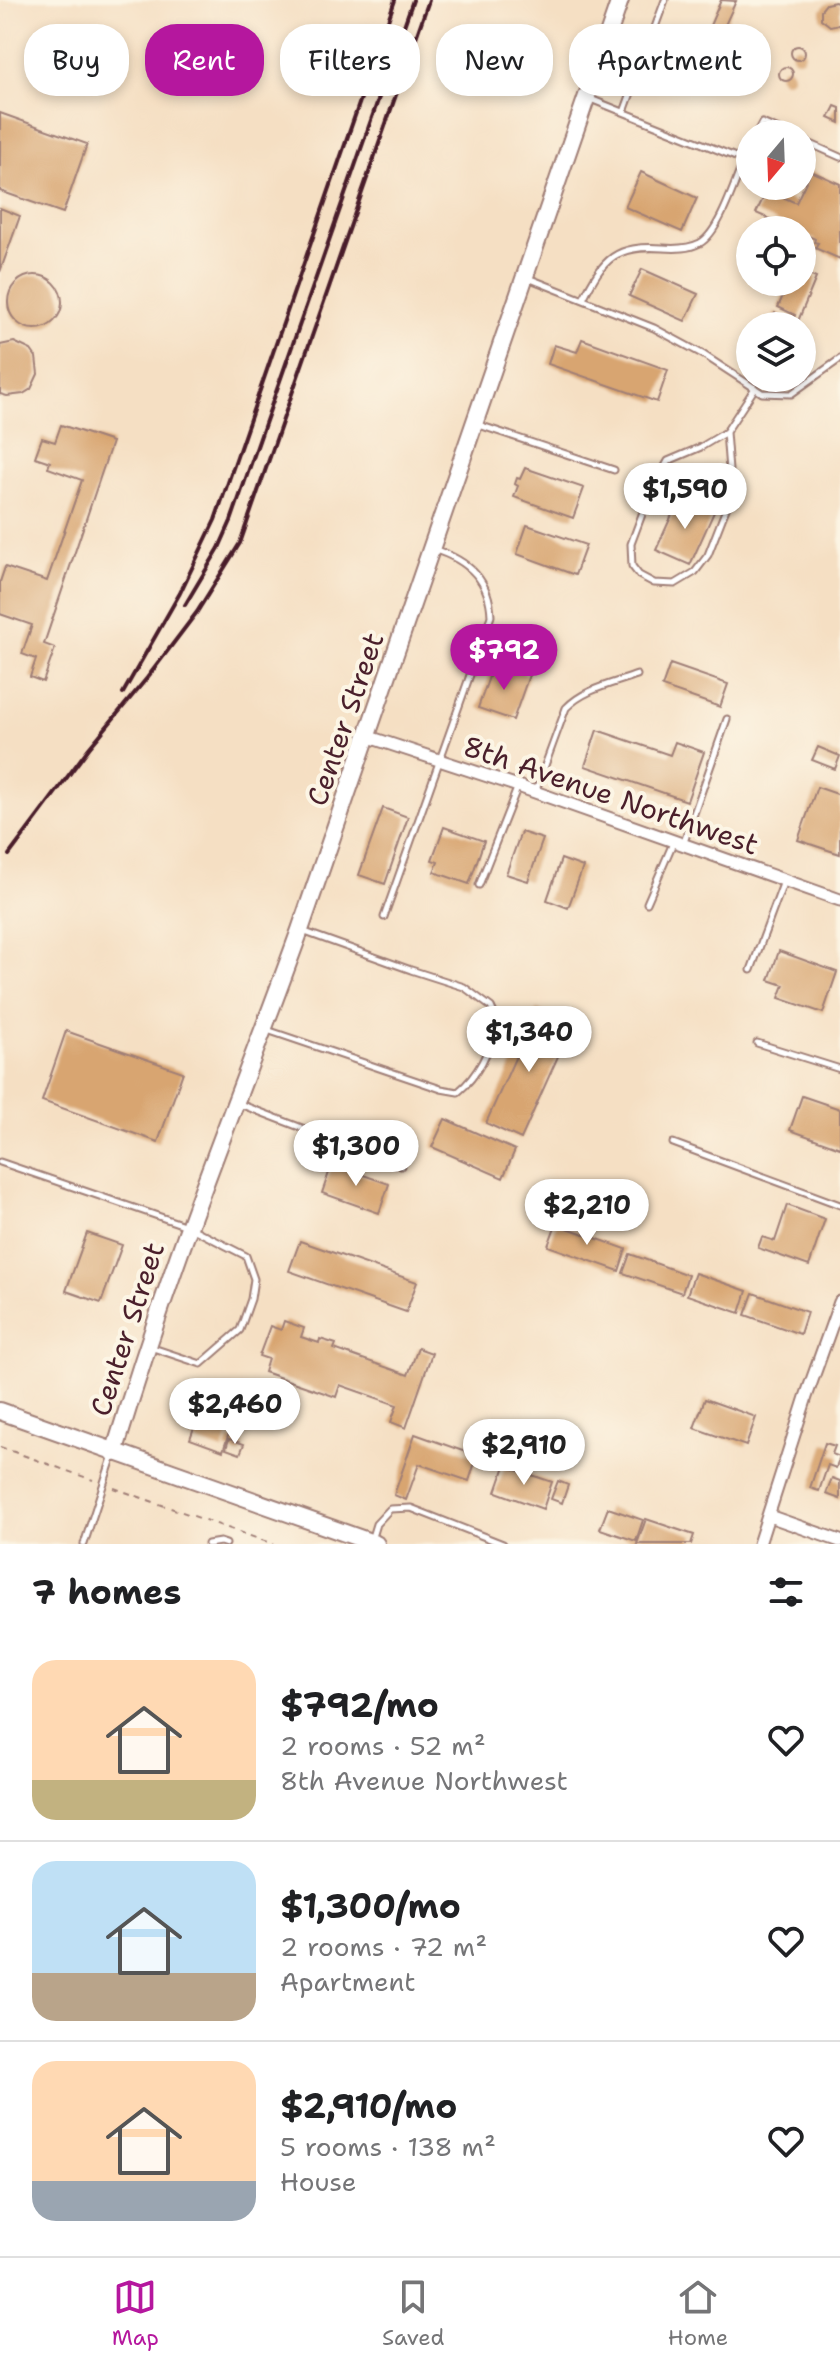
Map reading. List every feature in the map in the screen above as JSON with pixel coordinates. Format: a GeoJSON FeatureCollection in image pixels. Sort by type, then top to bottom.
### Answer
{"type":"FeatureCollection","features":[{"type":"Feature","properties":{"kind":"main road","name":"Center Street"},"geometry":{"type":"LineString","coordinates":[[114,1453],[147,1346],[300,930],[620,0]]}},
{"type":"Feature","properties":{"kind":"main road"},"geometry":{"type":"LineString","coordinates":[[0,1411],[373,1543]]}},
{"type":"Feature","properties":{"kind":"street","name":"8th Avenue Northwest"},"geometry":{"type":"LineString","coordinates":[[366,736],[518,786],[840,900]]}},
{"type":"Feature","properties":{"kind":"street"},"geometry":{"type":"LineString","coordinates":[[759,1544],[806,1397],[836,1326],[840,1302]]}},
{"type":"Feature","properties":{"kind":"street"},"geometry":{"type":"LineString","coordinates":[[769,1516],[840,1541]]}},
{"type":"Feature","properties":{"kind":"lane"},"geometry":{"type":"LineString","coordinates":[[624,112],[665,0]]}},
{"type":"Feature","properties":{"kind":"lane"},"geometry":{"type":"LineString","coordinates":[[587,98],[736,157]]}},
{"type":"Feature","properties":{"kind":"lane"},"geometry":{"type":"LineString","coordinates":[[816,146],[840,157]]}},
{"type":"Feature","properties":{"kind":"lane"},"geometry":{"type":"LineString","coordinates":[[583,299],[598,270],[623,250],[654,247],[682,249],[702,242],[723,213],[736,179]]}},
{"type":"Feature","properties":{"kind":"lane"},"geometry":{"type":"LineString","coordinates":[[525,277],[654,328],[736,376]]}},
{"type":"Feature","properties":{"kind":"lane"},"geometry":{"type":"LineString","coordinates":[[816,376],[840,359]]}},
{"type":"Feature","properties":{"kind":"lane"},"geometry":{"type":"LineString","coordinates":[[726,432],[731,496],[708,555],[695,572],[675,584],[654,583],[639,575],[632,566],[631,544],[650,493],[668,461],[726,432],[752,392]]}},
{"type":"Feature","properties":{"kind":"lane"},"geometry":{"type":"LineString","coordinates":[[761,392],[794,392]]}},
{"type":"Feature","properties":{"kind":"lane"},"geometry":{"type":"LineString","coordinates":[[475,423],[614,470]]}},
{"type":"Feature","properties":{"kind":"lane"},"geometry":{"type":"LineString","coordinates":[[384,917],[491,616],[490,598],[478,574],[444,552],[431,548]]}},
{"type":"Feature","properties":{"kind":"lane"},"geometry":{"type":"LineString","coordinates":[[535,793],[566,708],[588,692],[637,675]]}},
{"type":"Feature","properties":{"kind":"lane"},"geometry":{"type":"LineString","coordinates":[[647,903],[678,844],[727,719]]}},
{"type":"Feature","properties":{"kind":"lane"},"geometry":{"type":"LineString","coordinates":[[479,885],[518,786]]}},
{"type":"Feature","properties":{"kind":"lane"},"geometry":{"type":"LineString","coordinates":[[751,970],[784,881]]}},
{"type":"Feature","properties":{"kind":"lane"},"geometry":{"type":"LineString","coordinates":[[265,1029],[441,1089],[458,1092],[476,1074],[494,1033],[497,1020],[491,1007],[464,987],[300,930]]}},
{"type":"Feature","properties":{"kind":"lane"},"geometry":{"type":"LineString","coordinates":[[757,1043],[840,1069]]}},
{"type":"Feature","properties":{"kind":"lane"},"geometry":{"type":"LineString","coordinates":[[235,1102],[401,1166]]}},
{"type":"Feature","properties":{"kind":"lane"},"geometry":{"type":"LineString","coordinates":[[673,1143],[840,1205]]}},
{"type":"Feature","properties":{"kind":"lane"},"geometry":{"type":"LineString","coordinates":[[0,1162],[189,1227],[246,1256],[254,1279],[251,1299],[240,1330],[201,1364],[147,1346]]}},
{"type":"Feature","properties":{"kind":"lane"},"geometry":{"type":"LineString","coordinates":[[84,1544],[114,1453]]}},
{"type":"Feature","properties":{"kind":"lane"},"geometry":{"type":"LineString","coordinates":[[373,1543],[376,1524],[390,1509],[411,1508],[503,1544]]}},
{"type":"Feature","properties":{"kind":"lane"},"geometry":{"type":"LineString","coordinates":[[208,1544],[226,1544]]}},
{"type":"Feature","properties":{"kind":"path"},"geometry":{"type":"LineString","coordinates":[[0,1447],[273,1544]]}},
{"type":"Feature","properties":{"kind":"building"},"geometry":{"type":"Polygon","coordinates":[[[721,0],[736,1],[726,24],[711,24],[721,0]]]}},
{"type":"Feature","properties":{"kind":"building"},"geometry":{"type":"Polygon","coordinates":[[[835,2],[840,5],[840,24],[830,26],[821,19],[821,10],[826,4],[835,2]]]}},
{"type":"Feature","properties":{"kind":"building"},"geometry":{"type":"Polygon","coordinates":[[[798,46],[805,53],[798,60],[791,53],[798,46]]]}},
{"type":"Feature","properties":{"kind":"building"},"geometry":{"type":"Polygon","coordinates":[[[786,67],[793,74],[786,81],[779,74],[786,67]]]}},
{"type":"Feature","properties":{"kind":"building"},"geometry":{"type":"Polygon","coordinates":[[[835,106],[840,108],[840,123],[829,118],[835,106]]]}},
{"type":"Feature","properties":{"kind":"building"},"geometry":{"type":"Polygon","coordinates":[[[0,113],[87,144],[63,213],[0,191],[0,113]]]}},
{"type":"Feature","properties":{"kind":"building"},"geometry":{"type":"Polygon","coordinates":[[[641,172],[697,198],[682,232],[625,207],[641,172]]]}},
{"type":"Feature","properties":{"kind":"building"},"geometry":{"type":"Polygon","coordinates":[[[816,173],[840,184],[840,259],[816,248],[816,216],[763,216],[756,213],[762,200],[796,203],[797,200],[816,200],[816,173]]]}},
{"type":"Feature","properties":{"kind":"building"},"geometry":{"type":"Polygon","coordinates":[[[0,208],[20,216],[0,272],[0,208]]]}},
{"type":"Feature","properties":{"kind":"building"},"geometry":{"type":"Polygon","coordinates":[[[642,269],[698,294],[685,321],[629,296],[642,269]]]}},
{"type":"Feature","properties":{"kind":"building"},"geometry":{"type":"Polygon","coordinates":[[[35,275],[54,283],[62,302],[54,321],[35,329],[16,321],[8,302],[16,283],[35,275]]]}},
{"type":"Feature","properties":{"kind":"building"},"geometry":{"type":"Polygon","coordinates":[[[783,296],[808,296],[802,312],[789,312],[778,307],[783,296]]]}},
{"type":"Feature","properties":{"kind":"building"},"geometry":{"type":"Polygon","coordinates":[[[582,339],[668,370],[657,402],[548,364],[554,345],[577,352],[582,339]]]}},
{"type":"Feature","properties":{"kind":"building"},"geometry":{"type":"Polygon","coordinates":[[[14,342],[31,350],[36,357],[38,374],[31,389],[23,394],[7,396],[0,394],[0,345],[14,342]]]}},
{"type":"Feature","properties":{"kind":"building"},"geometry":{"type":"Polygon","coordinates":[[[61,425],[112,442],[44,644],[55,648],[43,682],[30,677],[36,659],[22,654],[32,625],[0,614],[0,582],[5,567],[47,581],[82,480],[48,468],[50,462],[35,457],[42,438],[55,442],[61,425]]]}},
{"type":"Feature","properties":{"kind":"building"},"geometry":{"type":"Polygon","coordinates":[[[525,468],[584,488],[573,518],[514,497],[517,478],[520,479],[525,468]]]}},
{"type":"Feature","properties":{"kind":"building"},"geometry":{"type":"Polygon","coordinates":[[[680,497],[714,512],[690,565],[656,550],[680,497]]]}},
{"type":"Feature","properties":{"kind":"building"},"geometry":{"type":"Polygon","coordinates":[[[527,525],[586,545],[575,575],[517,554],[527,525]]]}},
{"type":"Feature","properties":{"kind":"building"},"geometry":{"type":"Polygon","coordinates":[[[494,663],[529,675],[513,720],[478,708],[494,663]]]}},
{"type":"Feature","properties":{"kind":"building"},"geometry":{"type":"Polygon","coordinates":[[[670,664],[728,684],[720,707],[662,687],[670,664]]]}},
{"type":"Feature","properties":{"kind":"building"},"geometry":{"type":"Polygon","coordinates":[[[597,730],[670,755],[675,742],[704,752],[687,801],[585,766],[597,730]]]}},
{"type":"Feature","properties":{"kind":"building"},"geometry":{"type":"Polygon","coordinates":[[[818,747],[840,756],[835,769],[812,760],[818,747]]]}},
{"type":"Feature","properties":{"kind":"building"},"geometry":{"type":"Polygon","coordinates":[[[817,787],[840,795],[840,854],[798,840],[817,787]]]}},
{"type":"Feature","properties":{"kind":"building"},"geometry":{"type":"Polygon","coordinates":[[[383,808],[408,817],[385,884],[359,875],[383,808]]]}},
{"type":"Feature","properties":{"kind":"building"},"geometry":{"type":"Polygon","coordinates":[[[444,827],[484,841],[469,884],[434,872],[438,862],[432,860],[444,827]]]}},
{"type":"Feature","properties":{"kind":"building"},"geometry":{"type":"Polygon","coordinates":[[[521,832],[543,839],[528,881],[506,874],[521,832]]]}},
{"type":"Feature","properties":{"kind":"building"},"geometry":{"type":"Polygon","coordinates":[[[561,859],[583,867],[568,908],[547,900],[561,859]]]}},
{"type":"Feature","properties":{"kind":"building"},"geometry":{"type":"Polygon","coordinates":[[[779,951],[837,972],[823,1013],[779,998],[784,985],[769,980],[779,951]]]}},
{"type":"Feature","properties":{"kind":"building"},"geometry":{"type":"Polygon","coordinates":[[[537,1009],[572,1025],[521,1139],[486,1123],[537,1009]]]}},
{"type":"Feature","properties":{"kind":"building"},"geometry":{"type":"Polygon","coordinates":[[[66,1031],[183,1072],[158,1142],[42,1101],[66,1031]]]}},
{"type":"Feature","properties":{"kind":"building"},"geometry":{"type":"Polygon","coordinates":[[[802,1096],[840,1109],[840,1148],[790,1130],[802,1096]]]}},
{"type":"Feature","properties":{"kind":"building"},"geometry":{"type":"Polygon","coordinates":[[[445,1119],[515,1150],[503,1178],[432,1147],[445,1119]]]}},
{"type":"Feature","properties":{"kind":"building"},"geometry":{"type":"Polygon","coordinates":[[[332,1164],[389,1184],[379,1213],[322,1193],[332,1164]]]}},
{"type":"Feature","properties":{"kind":"building"},"geometry":{"type":"Polygon","coordinates":[[[787,1205],[825,1219],[809,1266],[758,1248],[762,1237],[775,1241],[787,1205]]]}},
{"type":"Feature","properties":{"kind":"building"},"geometry":{"type":"Polygon","coordinates":[[[556,1224],[626,1249],[619,1271],[548,1246],[556,1224]]]}},
{"type":"Feature","properties":{"kind":"building"},"geometry":{"type":"Polygon","coordinates":[[[87,1233],[122,1245],[101,1303],[66,1291],[87,1233]]]}},
{"type":"Feature","properties":{"kind":"building"},"geometry":{"type":"Polygon","coordinates":[[[300,1241],[417,1282],[406,1312],[289,1271],[300,1241]]]}},
{"type":"Feature","properties":{"kind":"building"},"geometry":{"type":"Polygon","coordinates":[[[630,1254],[688,1275],[682,1293],[623,1273],[630,1254]]]}},
{"type":"Feature","properties":{"kind":"building"},"geometry":{"type":"Polygon","coordinates":[[[695,1273],[747,1291],[740,1313],[687,1295],[695,1273]]]}},
{"type":"Feature","properties":{"kind":"building"},"geometry":{"type":"Polygon","coordinates":[[[753,1293],[807,1312],[800,1334],[745,1315],[753,1293]]]}},
{"type":"Feature","properties":{"kind":"building"},"geometry":{"type":"Polygon","coordinates":[[[284,1321],[304,1328],[301,1337],[336,1344],[334,1349],[408,1375],[418,1348],[432,1353],[406,1428],[391,1422],[397,1405],[340,1385],[336,1397],[264,1372],[268,1359],[259,1356],[270,1326],[281,1330],[284,1321]]]}},
{"type":"Feature","properties":{"kind":"building"},"geometry":{"type":"Polygon","coordinates":[[[705,1399],[756,1417],[746,1446],[694,1428],[705,1399]]]}},
{"type":"Feature","properties":{"kind":"building"},"geometry":{"type":"Polygon","coordinates":[[[203,1402],[212,1405],[209,1413],[233,1421],[223,1451],[190,1439],[203,1402]]]}},
{"type":"Feature","properties":{"kind":"building"},"geometry":{"type":"Polygon","coordinates":[[[415,1434],[477,1456],[469,1481],[419,1464],[406,1500],[394,1495],[415,1434]]]}},
{"type":"Feature","properties":{"kind":"building"},"geometry":{"type":"Polygon","coordinates":[[[229,1439],[244,1444],[240,1454],[226,1449],[229,1439]]]}},
{"type":"Feature","properties":{"kind":"building"},"geometry":{"type":"Polygon","coordinates":[[[825,1443],[835,1446],[832,1454],[840,1457],[836,1468],[828,1465],[819,1491],[810,1488],[825,1443]]]}},
{"type":"Feature","properties":{"kind":"building"},"geometry":{"type":"Polygon","coordinates":[[[505,1466],[552,1482],[543,1509],[496,1492],[505,1466]]]}},
{"type":"Feature","properties":{"kind":"building"},"geometry":{"type":"Polygon","coordinates":[[[832,1478],[840,1481],[840,1499],[826,1494],[832,1478]]]}},
{"type":"Feature","properties":{"kind":"building"},"geometry":{"type":"Polygon","coordinates":[[[558,1481],[568,1485],[562,1503],[551,1499],[558,1481]]]}},
{"type":"Feature","properties":{"kind":"building"},"geometry":{"type":"Polygon","coordinates":[[[608,1508],[643,1520],[636,1541],[600,1529],[608,1508]]]}},
{"type":"Feature","properties":{"kind":"building"},"geometry":{"type":"Polygon","coordinates":[[[646,1519],[694,1535],[691,1544],[637,1544],[646,1519]]]}},
{"type":"Feature","properties":{"kind":"railway"},"geometry":{"type":"LineString","coordinates":[[123,693],[180,593],[215,520],[395,0]]}},
{"type":"Feature","properties":{"kind":"railway"},"geometry":{"type":"LineString","coordinates":[[185,605],[219,548],[231,521],[413,0]]}},
{"type":"Feature","properties":{"kind":"railway"},"geometry":{"type":"LineString","coordinates":[[9,855],[197,612],[240,543],[429,0]]}}]}
